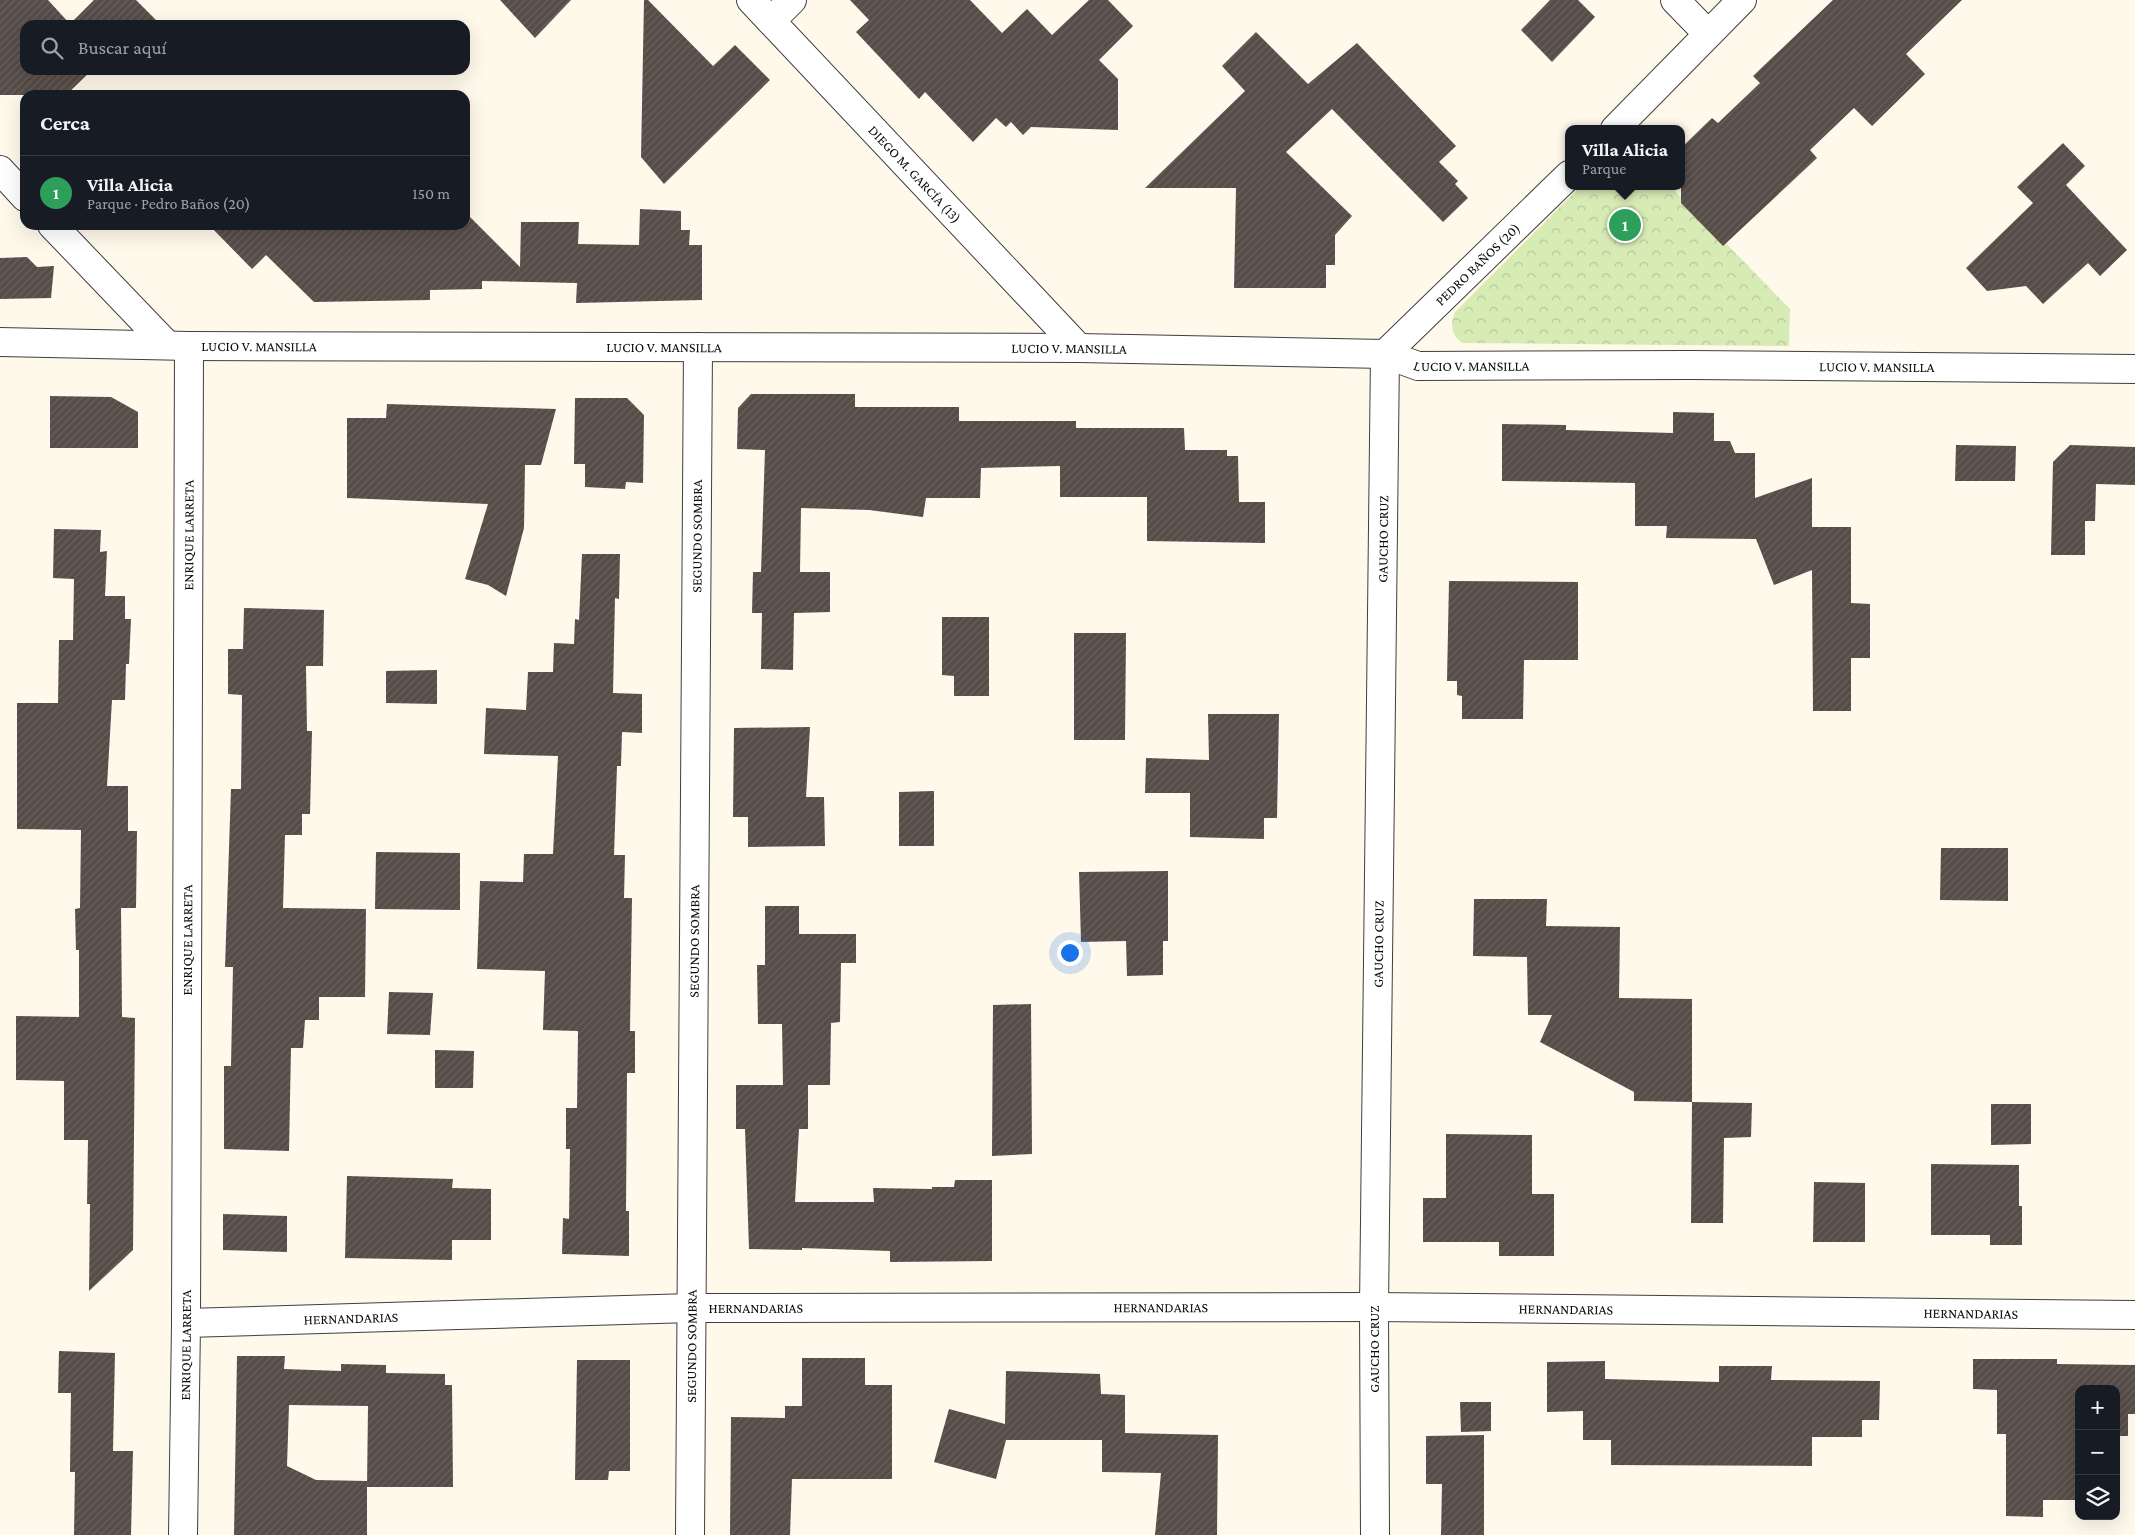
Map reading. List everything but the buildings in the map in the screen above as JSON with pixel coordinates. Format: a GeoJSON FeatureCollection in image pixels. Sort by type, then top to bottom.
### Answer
{"type":"FeatureCollection","features":[{"type":"Feature","properties":{"kind":"street","name":"DIEGO M. GARCÍA (13)"},"geometry":{"type":"LineString","coordinates":[[751,0],[1079,348]]}},
{"type":"Feature","properties":{"kind":"street"},"geometry":{"type":"LineString","coordinates":[[771,21],[792,0]]}},
{"type":"Feature","properties":{"kind":"street"},"geometry":{"type":"LineString","coordinates":[[1675,0],[1708,34]]}},
{"type":"Feature","properties":{"kind":"street"},"geometry":{"type":"LineString","coordinates":[[1619,125],[1742,0]]}},
{"type":"Feature","properties":{"kind":"street"},"geometry":{"type":"LineString","coordinates":[[0,170],[20,191]]}},
{"type":"Feature","properties":{"kind":"street","name":"PEDRO BAÑOS (20)"},"geometry":{"type":"LineString","coordinates":[[1385,354],[1565,179]]}},
{"type":"Feature","properties":{"kind":"street"},"geometry":{"type":"LineString","coordinates":[[57,230],[178,346]]}},
{"type":"Feature","properties":{"kind":"street","name":"LUCIO V. MANSILLA"},"geometry":{"type":"LineString","coordinates":[[0,342],[178,346],[1079,348],[1385,354],[1418,366],[1691,365],[2135,370]]}},
{"type":"Feature","properties":{"kind":"street","name":"ENRIQUE LARRETA"},"geometry":{"type":"LineString","coordinates":[[178,346],[186,1323],[183,1535]]}},
{"type":"Feature","properties":{"kind":"street","name":"SEGUNDO SOMBRA"},"geometry":{"type":"LineString","coordinates":[[690,1535],[698,347]]}},
{"type":"Feature","properties":{"kind":"street","name":"GAUCHO CRUZ"},"geometry":{"type":"LineString","coordinates":[[1375,1535],[1374,1307],[1385,354]]}},
{"type":"Feature","properties":{"kind":"street","name":"HERNANDARIAS"},"geometry":{"type":"LineString","coordinates":[[186,1323],[691,1308],[1374,1307],[2135,1315]]}},
{"type":"Feature","properties":{"kind":"green space"},"geometry":{"type":"Polygon","coordinates":[[[1577,190],[1674,190],[1790,309],[1789,346],[1462,343],[1458,340],[1452,329],[1455,312],[1577,190]]]}},
{"type":"Feature","properties":{"kind":"place","name":"Villa Alicia"},"geometry":{"type":"Point","coordinates":[1625,225]}}]}
